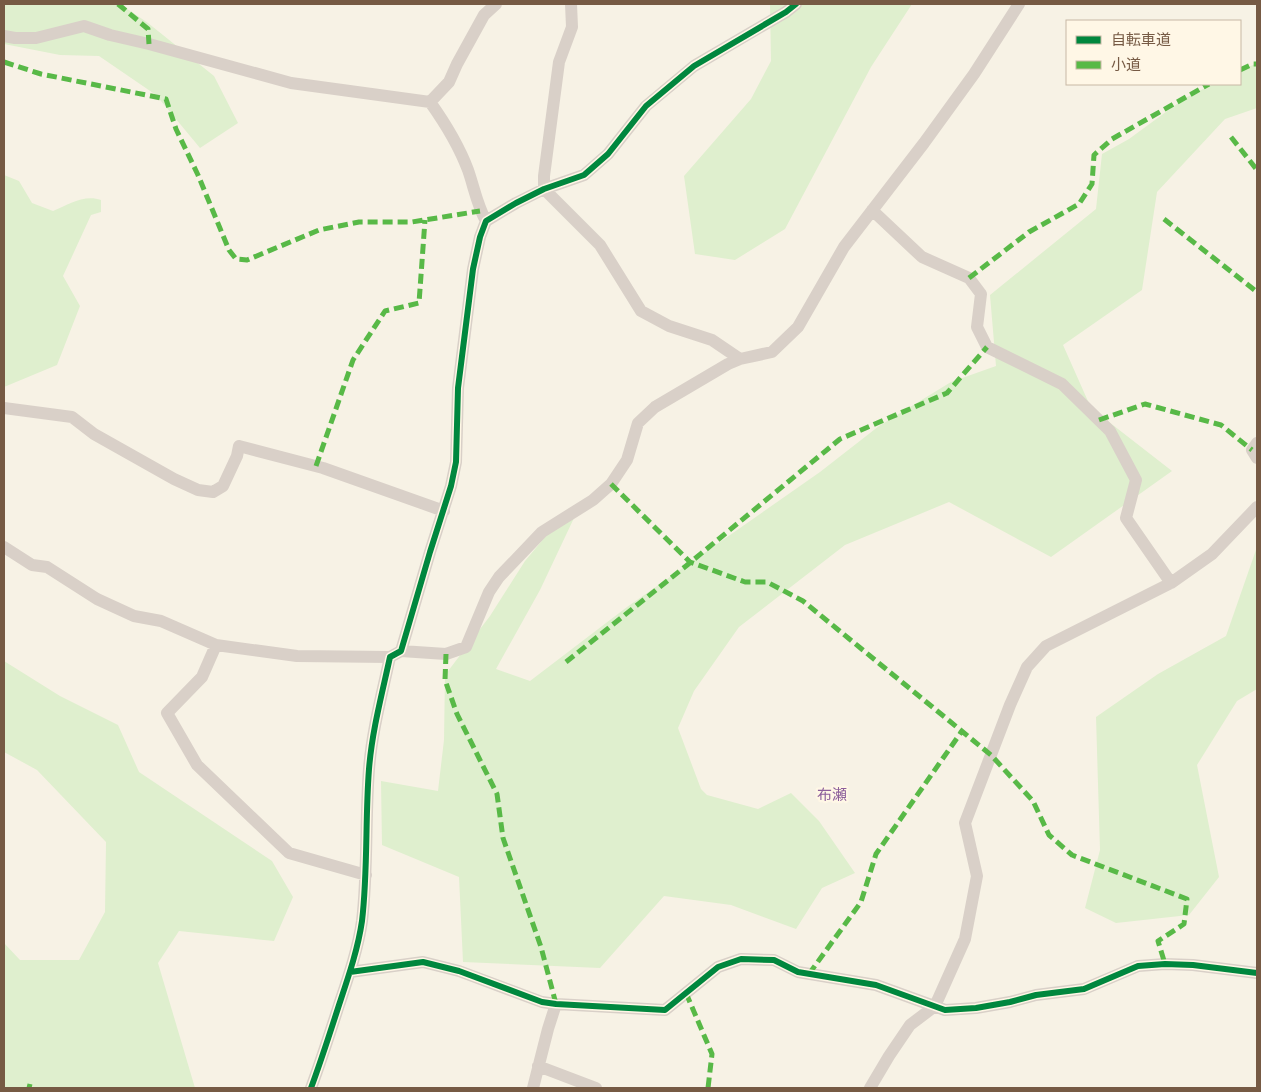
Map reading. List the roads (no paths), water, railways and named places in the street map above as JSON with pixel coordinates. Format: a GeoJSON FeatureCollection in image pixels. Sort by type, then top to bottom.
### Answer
{"type":"FeatureCollection","features":[{"type":"Feature","properties":{"kind":"street"},"geometry":{"type":"LineString","coordinates":[[430,102],[449,82],[484,15],[496,4]]}},
{"type":"Feature","properties":{"kind":"street"},"geometry":{"type":"LineString","coordinates":[[571,4],[572,27],[559,62],[544,176],[544,190],[600,245],[641,311],[669,326],[712,340],[740,359]]}},
{"type":"Feature","properties":{"kind":"street"},"geometry":{"type":"LineString","coordinates":[[401,651],[444,511],[456,462],[458,388],[473,269],[480,237],[486,221],[516,203],[584,175],[608,154],[646,106],[694,66],[786,12],[796,4]]}},
{"type":"Feature","properties":{"kind":"street"},"geometry":{"type":"LineString","coordinates":[[4,547],[32,565],[47,567],[97,599],[134,616],[161,621],[216,645],[297,656],[390,657],[401,651],[446,654],[466,647],[489,592],[499,577],[542,532],[593,500],[611,484],[627,460],[638,423],[655,407],[728,364],[740,359],[772,352],[798,327],[844,247],[974,74],[1018,4]]}},
{"type":"Feature","properties":{"kind":"street"},"geometry":{"type":"LineString","coordinates":[[4,36],[36,38],[84,26],[110,35],[291,83],[430,102],[447,126],[467,168],[480,211],[486,221]]}},
{"type":"Feature","properties":{"kind":"street"},"geometry":{"type":"LineString","coordinates":[[872,210],[922,257],[969,278],[981,294],[977,327],[987,347],[1062,384],[1110,431],[1136,480],[1126,518],[1171,584]]}},
{"type":"Feature","properties":{"kind":"street"},"geometry":{"type":"LineString","coordinates":[[4,408],[72,416],[94,434],[174,479],[198,490],[213,492],[223,486],[237,456],[239,446],[322,468],[444,511]]}},
{"type":"Feature","properties":{"kind":"street"},"geometry":{"type":"LineString","coordinates":[[1257,443],[1252,450],[1257,458]]}},
{"type":"Feature","properties":{"kind":"street"},"geometry":{"type":"LineString","coordinates":[[870,1088],[910,1025],[935,1006],[965,939],[977,876],[965,823],[1010,705],[1027,667],[1046,646],[1171,584],[1212,554],[1257,507]]}},
{"type":"Feature","properties":{"kind":"street"},"geometry":{"type":"LineString","coordinates":[[216,645],[202,677],[167,713],[197,765],[289,853],[366,875]]}},
{"type":"Feature","properties":{"kind":"street"},"geometry":{"type":"LineString","coordinates":[[311,1088],[350,972],[361,923],[366,875],[367,805],[370,766],[375,729],[390,657]]}},
{"type":"Feature","properties":{"kind":"street"},"geometry":{"type":"LineString","coordinates":[[350,972],[423,962],[459,971],[542,1002],[665,1010],[718,967],[741,959],[774,960],[798,972],[876,985],[945,1010],[976,1008],[1036,995],[1084,989],[1138,966],[1165,964],[1193,965],[1257,973]]}},
{"type":"Feature","properties":{"kind":"street"},"geometry":{"type":"LineString","coordinates":[[533,1088],[556,1004]]}},
{"type":"Feature","properties":{"kind":"street"},"geometry":{"type":"LineString","coordinates":[[538,1066],[596,1088]]}},
{"type":"Feature","properties":{"kind":"district","name":"布瀬"},"geometry":{"type":"Point","coordinates":[832,794]}}]}
